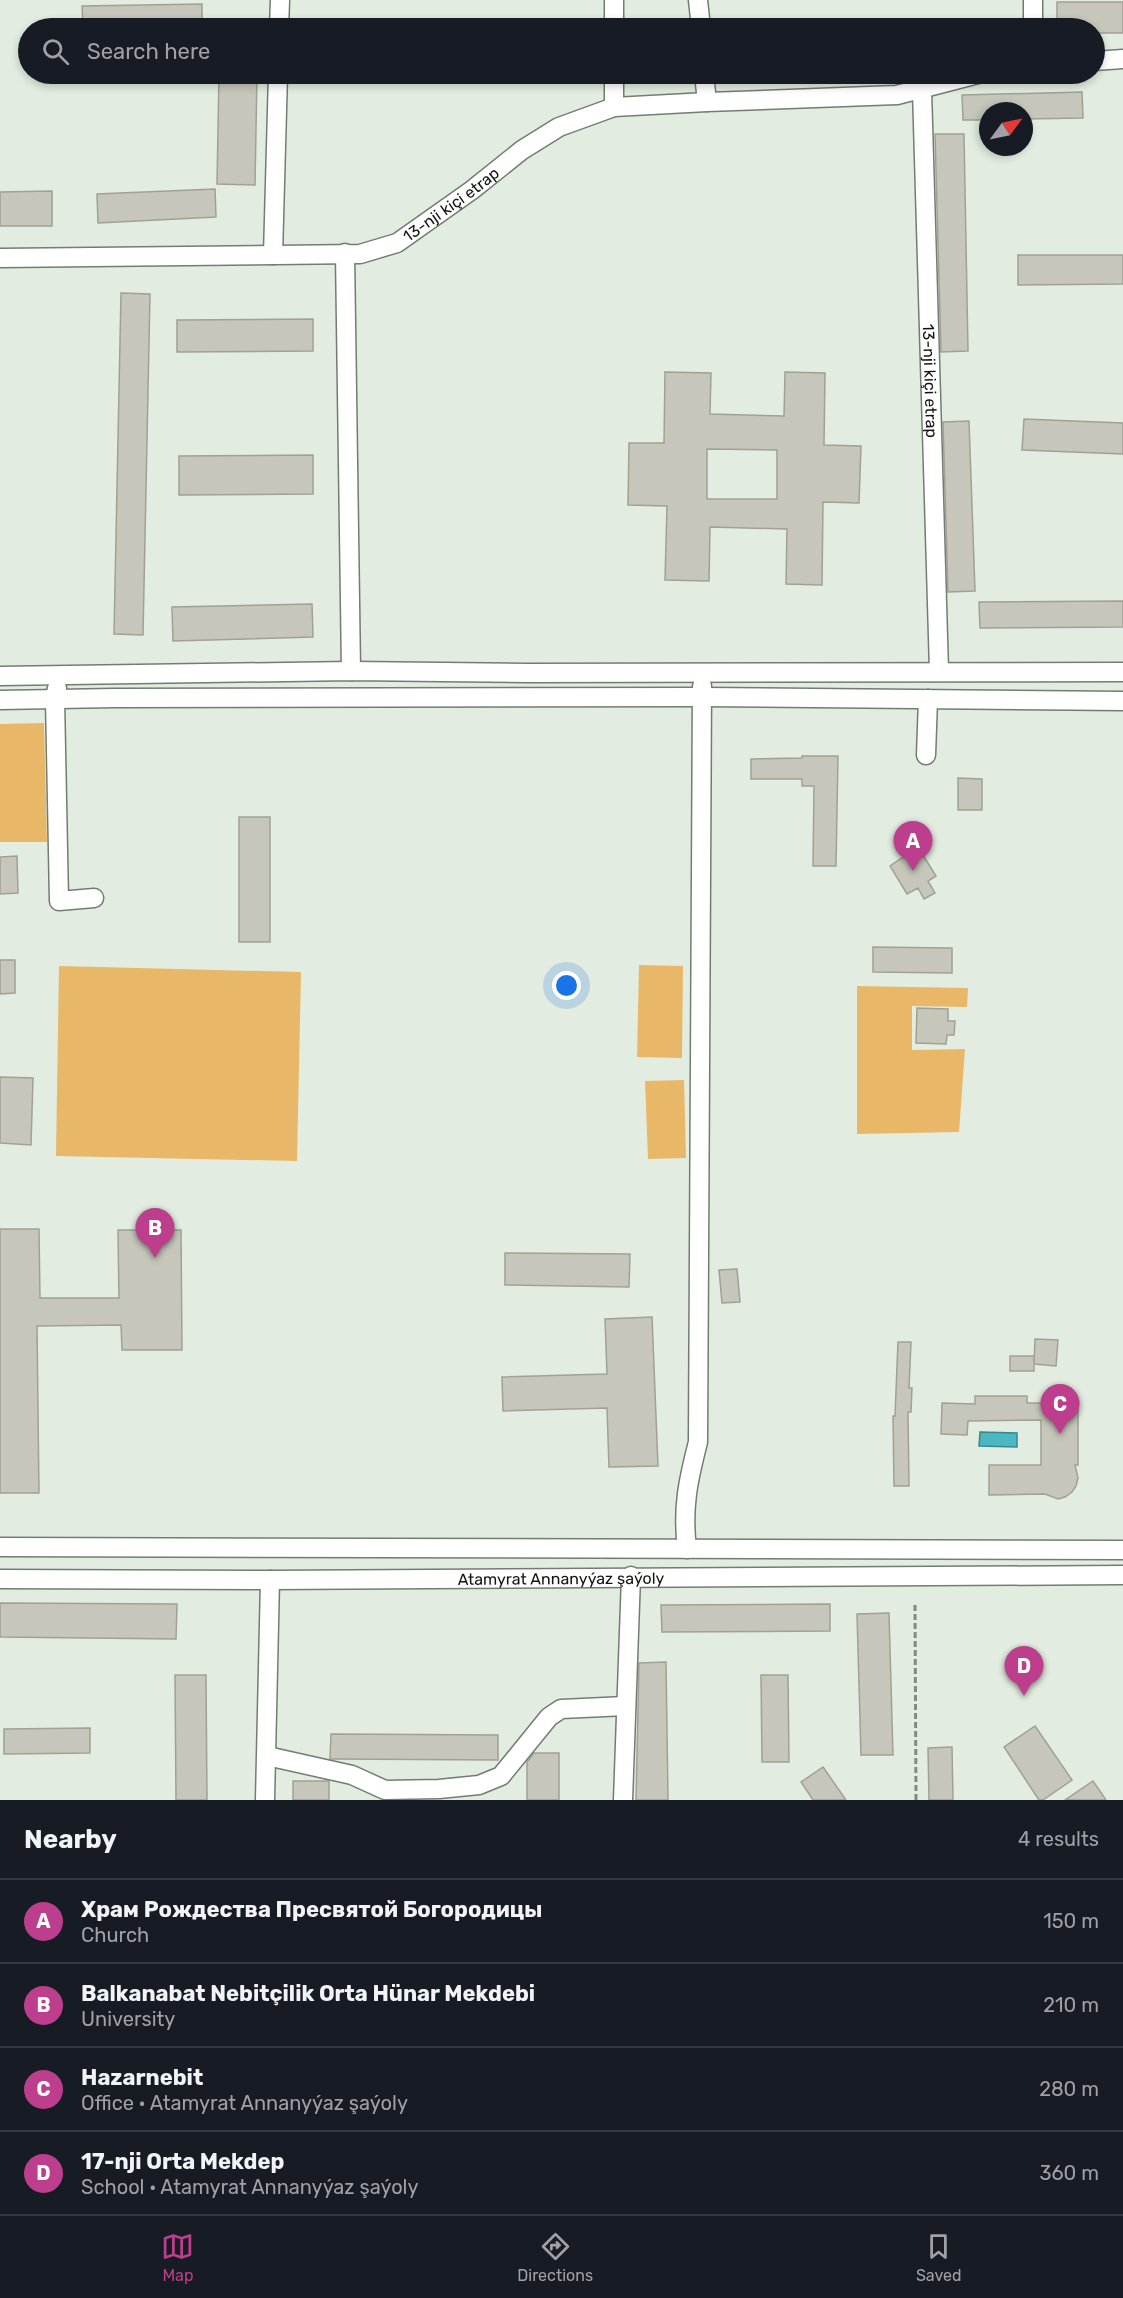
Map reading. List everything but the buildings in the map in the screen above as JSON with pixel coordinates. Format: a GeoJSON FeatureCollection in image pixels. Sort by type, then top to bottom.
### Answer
{"type":"FeatureCollection","features":[{"type":"Feature","properties":{"kind":"street"},"geometry":{"type":"LineString","coordinates":[[279,18],[280,0]]}},
{"type":"Feature","properties":{"kind":"street"},"geometry":{"type":"LineString","coordinates":[[614,0],[614,18]]}},
{"type":"Feature","properties":{"kind":"street"},"geometry":{"type":"LineString","coordinates":[[698,0],[700,18]]}},
{"type":"Feature","properties":{"kind":"street"},"geometry":{"type":"LineString","coordinates":[[1033,0],[1033,18]]}},
{"type":"Feature","properties":{"kind":"street"},"geometry":{"type":"LineString","coordinates":[[1105,60],[1123,58]]}},
{"type":"Feature","properties":{"kind":"street"},"geometry":{"type":"LineString","coordinates":[[273,255],[278,84]]}},
{"type":"Feature","properties":{"kind":"street"},"geometry":{"type":"LineString","coordinates":[[614,84],[614,107]]}},
{"type":"Feature","properties":{"kind":"street"},"geometry":{"type":"LineString","coordinates":[[705,84],[707,102]]}},
{"type":"Feature","properties":{"kind":"street","name":"13-nji kiçi etrap"},"geometry":{"type":"LineString","coordinates":[[0,258],[360,254],[397,243],[472,190],[522,150],[559,127],[614,107],[885,96],[943,84]]}},
{"type":"Feature","properties":{"kind":"street","name":"13-nji kiçi etrap"},"geometry":{"type":"LineString","coordinates":[[922,90],[939,671]]}},
{"type":"Feature","properties":{"kind":"street"},"geometry":{"type":"LineString","coordinates":[[345,253],[351,671]]}},
{"type":"Feature","properties":{"kind":"street"},"geometry":{"type":"LineString","coordinates":[[0,676],[351,671],[1123,672]]}},
{"type":"Feature","properties":{"kind":"street"},"geometry":{"type":"LineString","coordinates":[[687,1550],[684,1526],[686,1489],[698,1442],[703,697],[701,672]]}},
{"type":"Feature","properties":{"kind":"street"},"geometry":{"type":"LineString","coordinates":[[60,675],[55,699],[59,901],[93,898]]}},
{"type":"Feature","properties":{"kind":"street"},"geometry":{"type":"LineString","coordinates":[[0,700],[703,697],[1123,701]]}},
{"type":"Feature","properties":{"kind":"street"},"geometry":{"type":"LineString","coordinates":[[926,755],[928,699]]}},
{"type":"Feature","properties":{"kind":"street","name":"Atamyrat Annanyýaz şaýoly"},"geometry":{"type":"LineString","coordinates":[[0,1547],[1123,1550]]}},
{"type":"Feature","properties":{"kind":"street","name":"Atamyrat Annanyýaz şaýoly"},"geometry":{"type":"LineString","coordinates":[[0,1579],[270,1580],[631,1576],[1123,1575]]}},
{"type":"Feature","properties":{"kind":"street"},"geometry":{"type":"LineString","coordinates":[[623,1800],[631,1576]]}},
{"type":"Feature","properties":{"kind":"street"},"geometry":{"type":"LineString","coordinates":[[265,1800],[270,1580]]}},
{"type":"Feature","properties":{"kind":"street"},"geometry":{"type":"LineString","coordinates":[[267,1756],[352,1775],[385,1795],[479,1785],[501,1776],[549,1717],[561,1709],[626,1706]]}},
{"type":"Feature","properties":{"kind":"path"},"geometry":{"type":"LineString","coordinates":[[915,1605],[916,1800]]}},
{"type":"Feature","properties":{"kind":"shaded area"},"geometry":{"type":"Polygon","coordinates":[[[44,723],[47,842],[0,842],[0,724],[44,723]]]}},
{"type":"Feature","properties":{"kind":"shaded area"},"geometry":{"type":"Polygon","coordinates":[[[639,965],[683,966],[682,1058],[637,1057],[639,965]]]}},
{"type":"Feature","properties":{"kind":"shaded area"},"geometry":{"type":"Polygon","coordinates":[[[59,966],[301,972],[297,1161],[56,1156],[59,966]]]}},
{"type":"Feature","properties":{"kind":"shaded area"},"geometry":{"type":"Polygon","coordinates":[[[857,986],[968,988],[967,1007],[912,1006],[912,1050],[965,1049],[959,1132],[857,1134],[857,986]]]}},
{"type":"Feature","properties":{"kind":"shaded area"},"geometry":{"type":"Polygon","coordinates":[[[684,1080],[686,1158],[648,1159],[645,1081],[684,1080]]]}},
{"type":"Feature","properties":{"kind":"water"},"geometry":{"type":"Polygon","coordinates":[[[980,1432],[1017,1433],[1017,1447],[979,1446],[980,1432]]]}},
{"type":"Feature","properties":{"kind":"place","name":"Храм Рождества Пресвятой Богородицы"},"geometry":{"type":"Point","coordinates":[913,871]}},
{"type":"Feature","properties":{"kind":"place","name":"Balkanabat Nebitçilik Orta Hünar Mekdebi"},"geometry":{"type":"Point","coordinates":[155,1258]}},
{"type":"Feature","properties":{"kind":"place","name":"Hazarnebit"},"geometry":{"type":"Point","coordinates":[1060,1434]}},
{"type":"Feature","properties":{"kind":"place","name":"17-nji Orta Mekdep"},"geometry":{"type":"Point","coordinates":[1024,1696]}}]}
